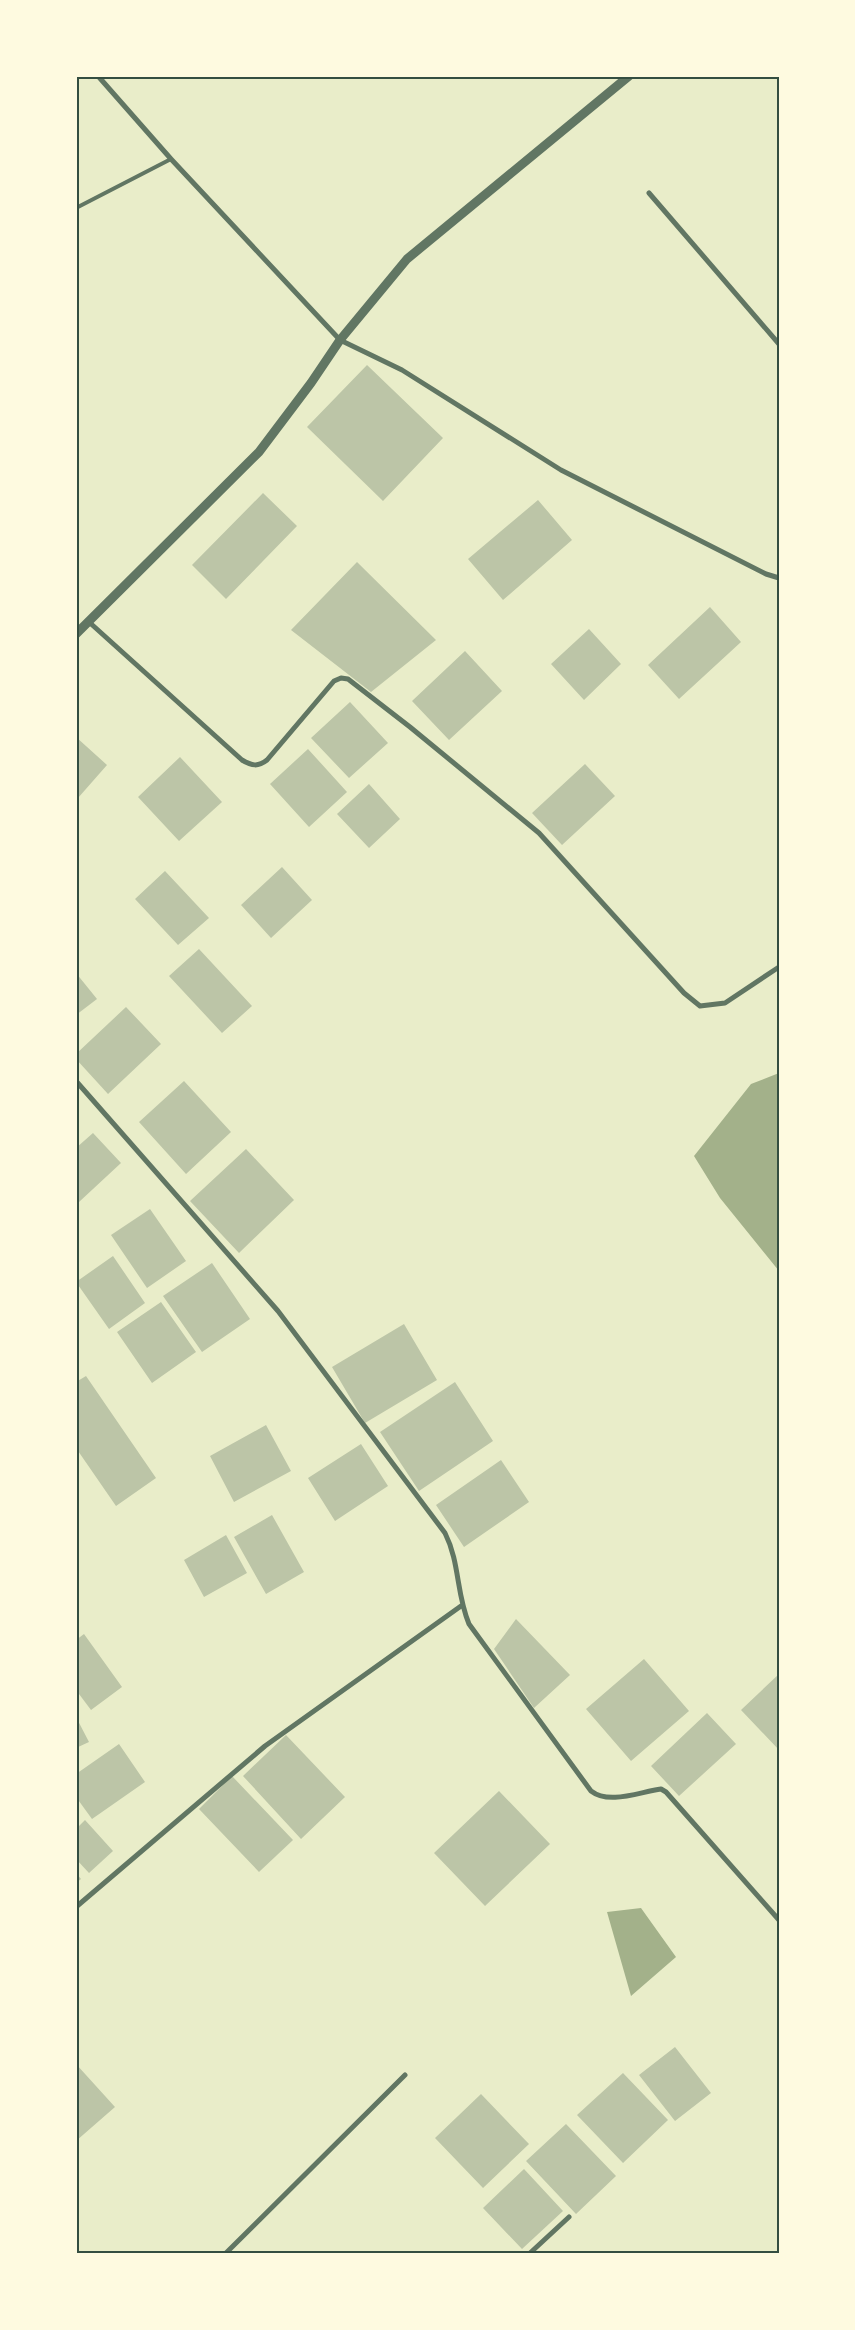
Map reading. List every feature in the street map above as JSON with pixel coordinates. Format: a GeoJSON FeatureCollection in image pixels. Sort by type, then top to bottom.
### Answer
{"type":"FeatureCollection","features":[{"type":"Feature","properties":{"kind":"street"},"geometry":{"type":"LineString","coordinates":[[98,76],[171,159],[340,340],[402,370],[561,470],[766,574],[779,578]]}},
{"type":"Feature","properties":{"kind":"street"},"geometry":{"type":"LineString","coordinates":[[76,634],[259,452],[311,383],[340,340],[407,259],[629,76]]}},
{"type":"Feature","properties":{"kind":"street"},"geometry":{"type":"LineString","coordinates":[[649,193],[779,344]]}},
{"type":"Feature","properties":{"kind":"street"},"geometry":{"type":"LineString","coordinates":[[89,622],[234,754],[250,765],[260,765],[267,760],[334,681],[341,678],[348,680],[417,733],[539,833],[684,993],[700,1006],[725,1003],[779,967]]}},
{"type":"Feature","properties":{"kind":"street"},"geometry":{"type":"LineString","coordinates":[[76,1081],[278,1311],[445,1533],[453,1550],[461,1606],[469,1624],[591,1791],[598,1797],[608,1798],[661,1789],[666,1792],[779,1920]]}},
{"type":"Feature","properties":{"kind":"street"},"geometry":{"type":"LineString","coordinates":[[76,1907],[264,1746],[461,1606]]}},
{"type":"Feature","properties":{"kind":"street"},"geometry":{"type":"LineString","coordinates":[[225,2254],[405,2075]]}},
{"type":"Feature","properties":{"kind":"street"},"geometry":{"type":"LineString","coordinates":[[529,2254],[569,2217]]}},
{"type":"Feature","properties":{"kind":"lane"},"geometry":{"type":"LineString","coordinates":[[76,208],[171,159]]}},
{"type":"Feature","properties":{"kind":"shaded area"},"geometry":{"type":"Polygon","coordinates":[[[779,1073],[779,1271],[720,1198],[694,1156],[751,1084],[779,1073]]]}},
{"type":"Feature","properties":{"kind":"shaded area"},"geometry":{"type":"Polygon","coordinates":[[[641,1908],[676,1957],[631,1996],[607,1912],[641,1908]]]}},
{"type":"Feature","properties":{"kind":"building"},"geometry":{"type":"Polygon","coordinates":[[[367,365],[443,438],[383,501],[307,427],[367,365]]]}},
{"type":"Feature","properties":{"kind":"building"},"geometry":{"type":"Polygon","coordinates":[[[263,493],[297,526],[226,599],[192,565],[263,493]]]}},
{"type":"Feature","properties":{"kind":"building"},"geometry":{"type":"Polygon","coordinates":[[[538,500],[572,540],[503,600],[468,559],[538,500]]]}},
{"type":"Feature","properties":{"kind":"building"},"geometry":{"type":"Polygon","coordinates":[[[357,562],[436,640],[371,692],[291,630],[357,562]]]}},
{"type":"Feature","properties":{"kind":"building"},"geometry":{"type":"Polygon","coordinates":[[[710,607],[741,642],[679,699],[648,665],[710,607]]]}},
{"type":"Feature","properties":{"kind":"building"},"geometry":{"type":"Polygon","coordinates":[[[589,629],[621,664],[584,700],[551,664],[589,629]]]}},
{"type":"Feature","properties":{"kind":"building"},"geometry":{"type":"Polygon","coordinates":[[[465,651],[502,691],[449,740],[412,701],[465,651]]]}},
{"type":"Feature","properties":{"kind":"building"},"geometry":{"type":"Polygon","coordinates":[[[350,702],[388,743],[349,778],[311,738],[350,702]]]}},
{"type":"Feature","properties":{"kind":"building"},"geometry":{"type":"Polygon","coordinates":[[[76,737],[107,765],[78,798],[76,797],[76,737]]]}},
{"type":"Feature","properties":{"kind":"building"},"geometry":{"type":"Polygon","coordinates":[[[308,749],[347,792],[309,827],[270,784],[308,749]]]}},
{"type":"Feature","properties":{"kind":"building"},"geometry":{"type":"Polygon","coordinates":[[[180,757],[222,802],[179,841],[138,797],[180,757]]]}},
{"type":"Feature","properties":{"kind":"building"},"geometry":{"type":"Polygon","coordinates":[[[585,764],[615,796],[562,845],[532,813],[585,764]]]}},
{"type":"Feature","properties":{"kind":"building"},"geometry":{"type":"Polygon","coordinates":[[[369,784],[400,819],[369,848],[337,814],[369,784]]]}},
{"type":"Feature","properties":{"kind":"building"},"geometry":{"type":"Polygon","coordinates":[[[282,867],[312,900],[271,938],[241,905],[282,867]]]}},
{"type":"Feature","properties":{"kind":"building"},"geometry":{"type":"Polygon","coordinates":[[[165,871],[209,918],[178,945],[135,899],[165,871]]]}},
{"type":"Feature","properties":{"kind":"building"},"geometry":{"type":"Polygon","coordinates":[[[199,949],[252,1006],[222,1033],[169,976],[199,949]]]}},
{"type":"Feature","properties":{"kind":"building"},"geometry":{"type":"Polygon","coordinates":[[[76,973],[97,999],[76,1015],[76,973]]]}},
{"type":"Feature","properties":{"kind":"building"},"geometry":{"type":"Polygon","coordinates":[[[126,1007],[161,1044],[108,1094],[76,1059],[76,1054],[126,1007]]]}},
{"type":"Feature","properties":{"kind":"building"},"geometry":{"type":"Polygon","coordinates":[[[184,1081],[231,1132],[186,1174],[139,1122],[184,1081]]]}},
{"type":"Feature","properties":{"kind":"building"},"geometry":{"type":"Polygon","coordinates":[[[93,1133],[121,1163],[79,1202],[76,1199],[76,1148],[93,1133]]]}},
{"type":"Feature","properties":{"kind":"building"},"geometry":{"type":"Polygon","coordinates":[[[246,1149],[294,1200],[239,1253],[190,1201],[246,1149]]]}},
{"type":"Feature","properties":{"kind":"building"},"geometry":{"type":"Polygon","coordinates":[[[150,1209],[186,1261],[147,1288],[111,1235],[150,1209]]]}},
{"type":"Feature","properties":{"kind":"building"},"geometry":{"type":"Polygon","coordinates":[[[113,1256],[145,1303],[109,1329],[76,1282],[113,1256]]]}},
{"type":"Feature","properties":{"kind":"building"},"geometry":{"type":"Polygon","coordinates":[[[212,1263],[250,1319],[202,1352],[163,1296],[212,1263]]]}},
{"type":"Feature","properties":{"kind":"building"},"geometry":{"type":"Polygon","coordinates":[[[161,1302],[196,1352],[152,1383],[117,1332],[161,1302]]]}},
{"type":"Feature","properties":{"kind":"building"},"geometry":{"type":"Polygon","coordinates":[[[404,1324],[437,1380],[365,1423],[332,1367],[404,1324]]]}},
{"type":"Feature","properties":{"kind":"building"},"geometry":{"type":"Polygon","coordinates":[[[86,1376],[156,1478],[116,1506],[76,1448],[76,1382],[86,1376]]]}},
{"type":"Feature","properties":{"kind":"building"},"geometry":{"type":"Polygon","coordinates":[[[455,1382],[493,1441],[419,1491],[380,1432],[455,1382]]]}},
{"type":"Feature","properties":{"kind":"building"},"geometry":{"type":"Polygon","coordinates":[[[266,1425],[291,1471],[234,1502],[210,1456],[266,1425]]]}},
{"type":"Feature","properties":{"kind":"building"},"geometry":{"type":"Polygon","coordinates":[[[361,1444],[388,1486],[335,1521],[308,1478],[361,1444]]]}},
{"type":"Feature","properties":{"kind":"building"},"geometry":{"type":"Polygon","coordinates":[[[501,1460],[529,1502],[464,1547],[436,1505],[501,1460]]]}},
{"type":"Feature","properties":{"kind":"building"},"geometry":{"type":"Polygon","coordinates":[[[272,1515],[304,1572],[266,1594],[234,1537],[272,1515]]]}},
{"type":"Feature","properties":{"kind":"building"},"geometry":{"type":"Polygon","coordinates":[[[226,1535],[247,1573],[204,1597],[184,1560],[226,1535]]]}},
{"type":"Feature","properties":{"kind":"building"},"geometry":{"type":"Polygon","coordinates":[[[516,1619],[570,1675],[534,1708],[494,1649],[516,1619]]]}},
{"type":"Feature","properties":{"kind":"building"},"geometry":{"type":"Polygon","coordinates":[[[84,1634],[122,1687],[91,1710],[76,1690],[76,1640],[84,1634]]]}},
{"type":"Feature","properties":{"kind":"building"},"geometry":{"type":"Polygon","coordinates":[[[644,1659],[689,1711],[631,1761],[586,1709],[644,1659]]]}},
{"type":"Feature","properties":{"kind":"building"},"geometry":{"type":"Polygon","coordinates":[[[779,1674],[779,1750],[741,1710],[779,1674]]]}},
{"type":"Feature","properties":{"kind":"building"},"geometry":{"type":"Polygon","coordinates":[[[707,1713],[736,1744],[679,1796],[651,1766],[707,1713]]]}},
{"type":"Feature","properties":{"kind":"building"},"geometry":{"type":"Polygon","coordinates":[[[76,1717],[89,1742],[76,1748],[76,1717]]]}},
{"type":"Feature","properties":{"kind":"building"},"geometry":{"type":"Polygon","coordinates":[[[286,1735],[345,1797],[301,1839],[243,1776],[286,1735]]]}},
{"type":"Feature","properties":{"kind":"building"},"geometry":{"type":"Polygon","coordinates":[[[119,1744],[145,1782],[92,1819],[76,1797],[76,1774],[119,1744]]]}},
{"type":"Feature","properties":{"kind":"building"},"geometry":{"type":"Polygon","coordinates":[[[232,1776],[293,1840],[259,1872],[199,1809],[232,1776]]]}},
{"type":"Feature","properties":{"kind":"building"},"geometry":{"type":"Polygon","coordinates":[[[499,1791],[550,1844],[485,1906],[434,1853],[499,1791]]]}},
{"type":"Feature","properties":{"kind":"building"},"geometry":{"type":"Polygon","coordinates":[[[85,1820],[113,1851],[89,1873],[76,1859],[76,1829],[85,1820]]]}},
{"type":"Feature","properties":{"kind":"building"},"geometry":{"type":"Polygon","coordinates":[[[76,1873],[81,1879],[76,1883],[76,1873]]]}},
{"type":"Feature","properties":{"kind":"building"},"geometry":{"type":"Polygon","coordinates":[[[675,2047],[711,2093],[675,2121],[639,2075],[675,2047]]]}},
{"type":"Feature","properties":{"kind":"building"},"geometry":{"type":"Polygon","coordinates":[[[76,2064],[115,2107],[76,2141],[76,2064]]]}},
{"type":"Feature","properties":{"kind":"building"},"geometry":{"type":"Polygon","coordinates":[[[623,2073],[668,2120],[623,2163],[577,2115],[623,2073]]]}},
{"type":"Feature","properties":{"kind":"building"},"geometry":{"type":"Polygon","coordinates":[[[481,2094],[529,2144],[483,2188],[435,2138],[481,2094]]]}},
{"type":"Feature","properties":{"kind":"building"},"geometry":{"type":"Polygon","coordinates":[[[566,2124],[616,2176],[576,2214],[526,2161],[566,2124]]]}},
{"type":"Feature","properties":{"kind":"building"},"geometry":{"type":"Polygon","coordinates":[[[524,2169],[563,2211],[522,2249],[483,2208],[524,2169]]]}}]}
